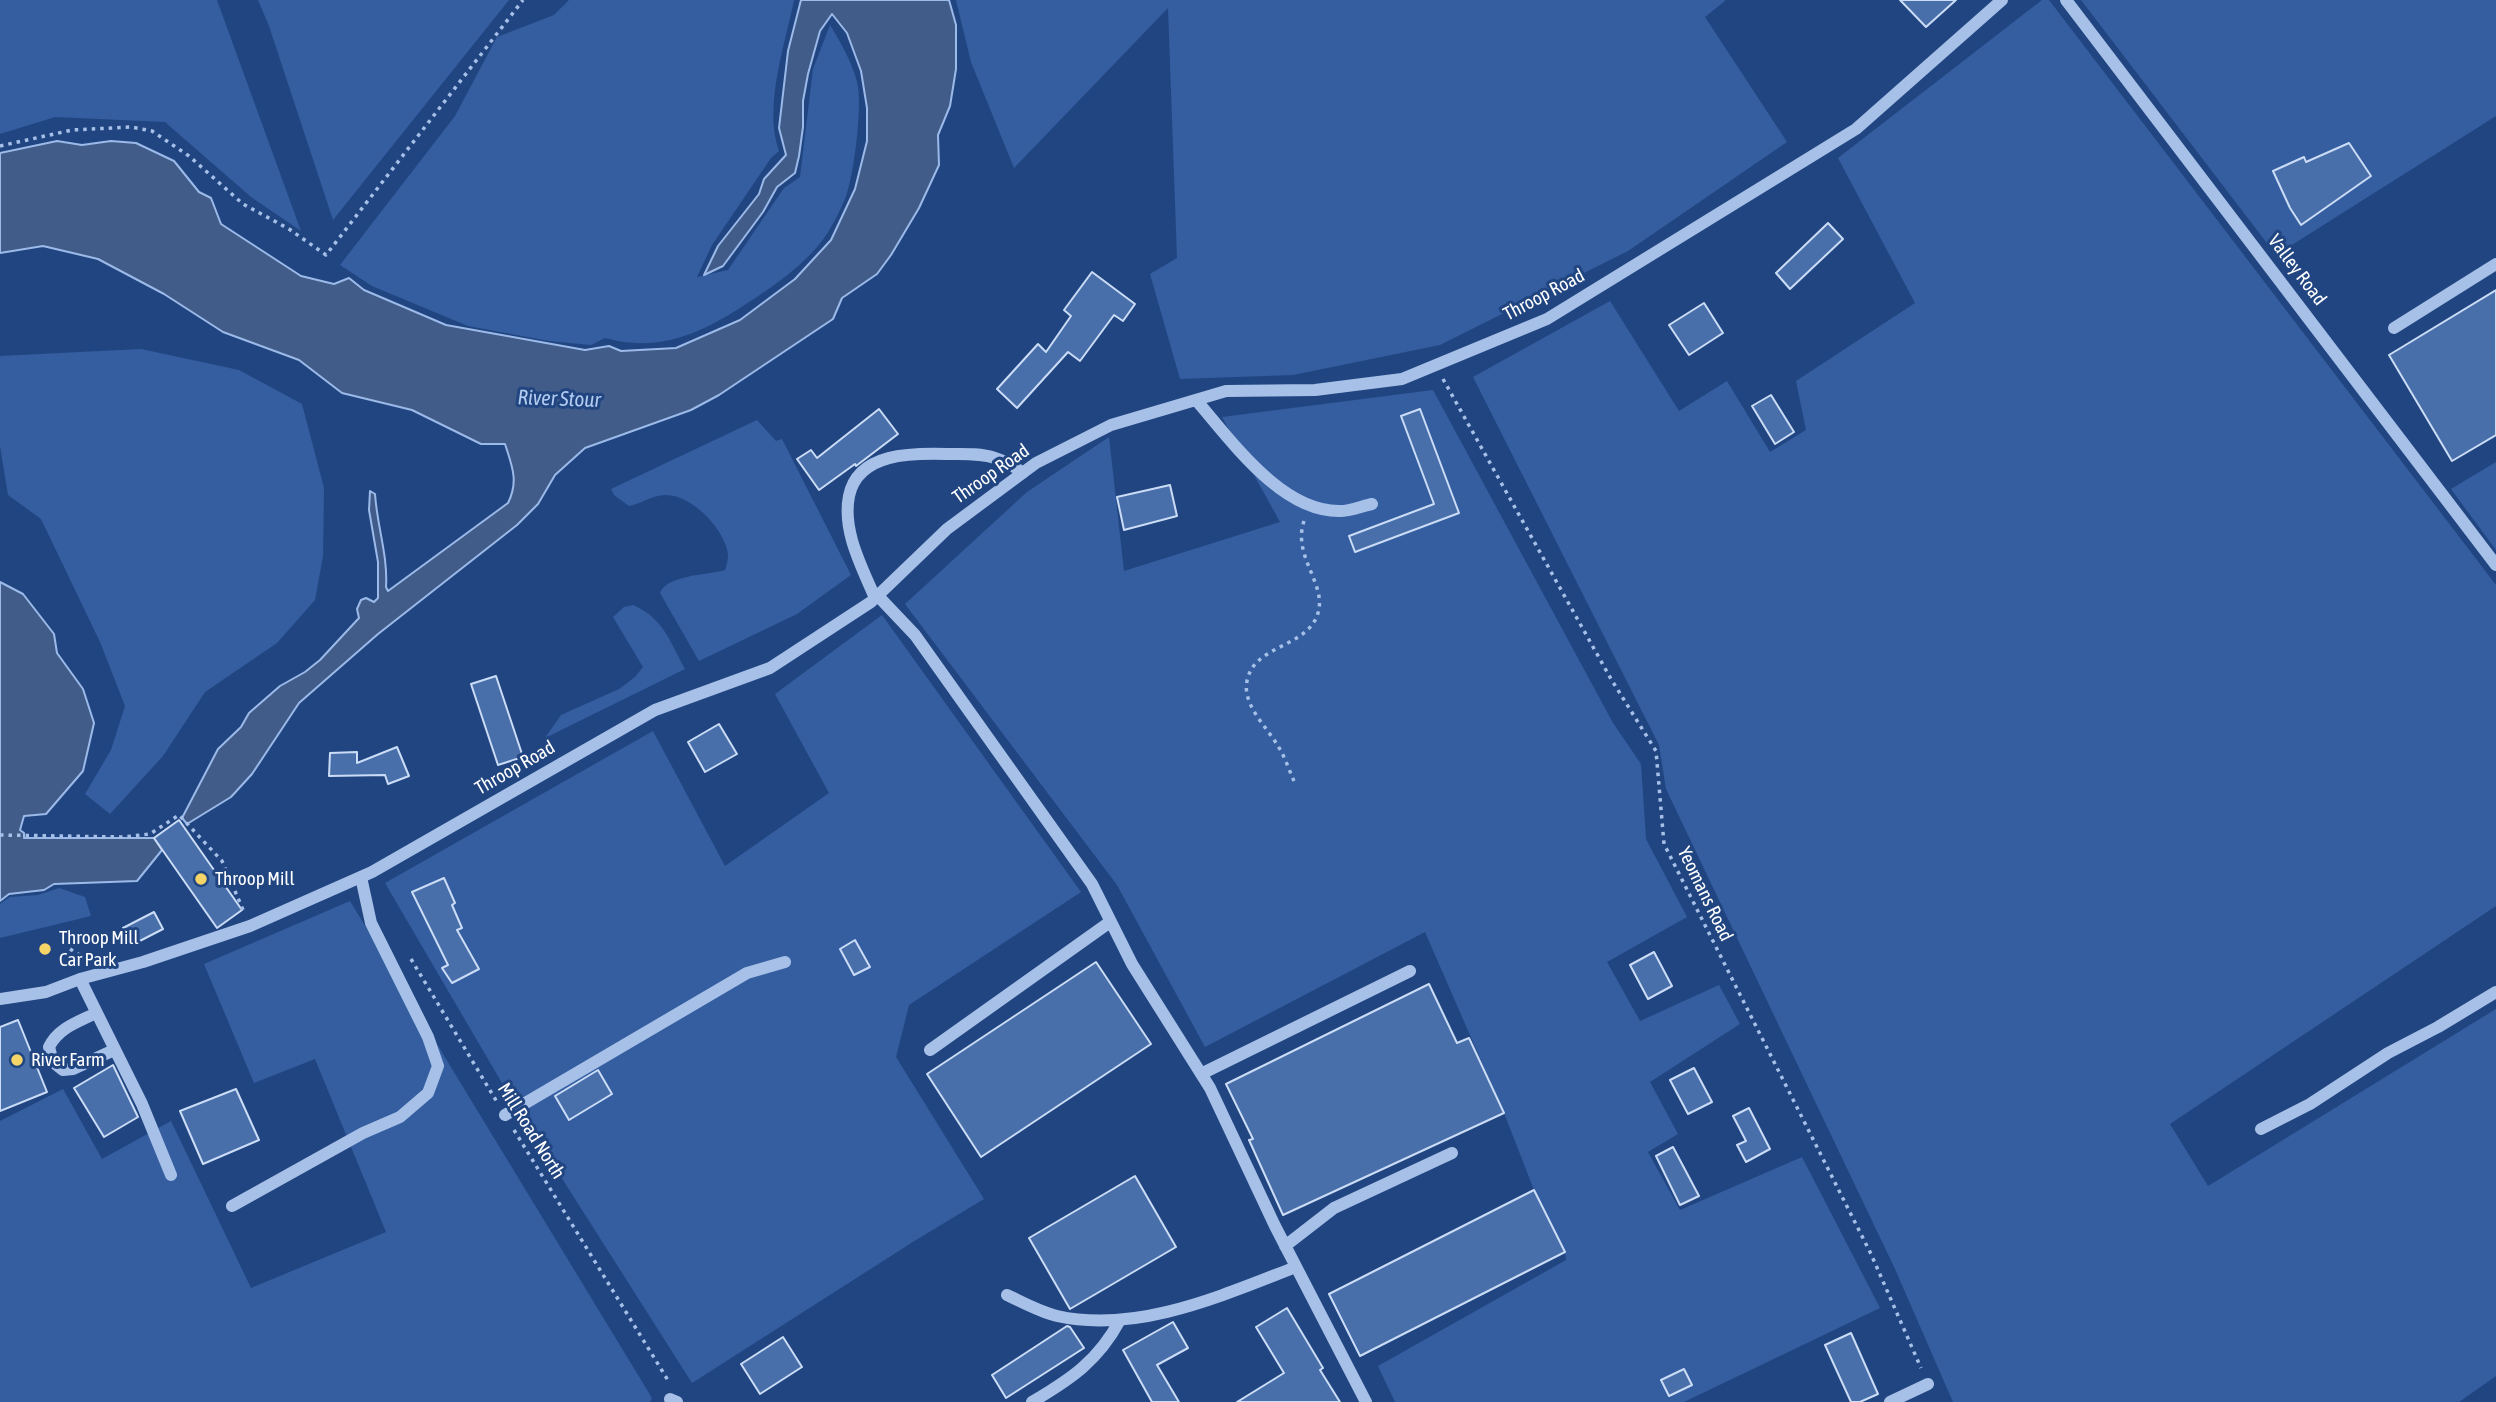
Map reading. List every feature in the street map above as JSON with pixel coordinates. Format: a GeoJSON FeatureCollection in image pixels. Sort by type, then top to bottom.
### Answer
{"type":"FeatureCollection","features":[{"type":"Feature","properties":{"kind":"street","name":"Throop Road"},"geometry":{"type":"LineString","coordinates":[[0,999],[46,992],[250,926],[360,877],[655,710],[770,668],[876,597],[947,529],[1036,463],[1111,425],[1226,391],[1315,390],[1402,379],[1547,319],[1856,129],[2002,0]]}},
{"type":"Feature","properties":{"kind":"street","name":"Valley Road"},"geometry":{"type":"LineString","coordinates":[[2066,0],[2496,565]]}},
{"type":"Feature","properties":{"kind":"street"},"geometry":{"type":"LineString","coordinates":[[2394,328],[2496,264]]}},
{"type":"Feature","properties":{"kind":"street"},"geometry":{"type":"LineString","coordinates":[[1196,400],[1236,448],[1289,495],[1311,506],[1340,511],[1372,504]]}},
{"type":"Feature","properties":{"kind":"street"},"geometry":{"type":"LineString","coordinates":[[1023,473],[997,458],[975,454],[904,454],[871,465],[857,477],[848,499],[849,526],[856,554],[876,597],[915,635],[1092,884],[1132,964],[1201,1074],[1366,1402]]}},
{"type":"Feature","properties":{"kind":"street"},"geometry":{"type":"LineString","coordinates":[[232,1206],[363,1133],[400,1116],[428,1093],[438,1066],[428,1037],[370,923],[360,877]]}},
{"type":"Feature","properties":{"kind":"street"},"geometry":{"type":"LineString","coordinates":[[930,1050],[1110,922]]}},
{"type":"Feature","properties":{"kind":"street"},"geometry":{"type":"LineString","coordinates":[[505,1115],[747,974],[785,962]]}},
{"type":"Feature","properties":{"kind":"street"},"geometry":{"type":"LineString","coordinates":[[1201,1074],[1410,971]]}},
{"type":"Feature","properties":{"kind":"street"},"geometry":{"type":"LineString","coordinates":[[80,979],[142,1104],[172,1175]]}},
{"type":"Feature","properties":{"kind":"street"},"geometry":{"type":"LineString","coordinates":[[2261,1129],[2310,1104],[2388,1053],[2496,992]]}},
{"type":"Feature","properties":{"kind":"street"},"geometry":{"type":"LineString","coordinates":[[96,1013],[54,1037],[49,1047],[53,1062],[63,1070],[73,1069],[114,1050]]}},
{"type":"Feature","properties":{"kind":"street"},"geometry":{"type":"LineString","coordinates":[[1285,1245],[1334,1208],[1452,1153]]}},
{"type":"Feature","properties":{"kind":"street"},"geometry":{"type":"LineString","coordinates":[[1007,1295],[1056,1316],[1120,1320],[1197,1305],[1296,1267]]}},
{"type":"Feature","properties":{"kind":"street"},"geometry":{"type":"LineString","coordinates":[[1032,1402],[1071,1379],[1108,1342],[1120,1320]]}},
{"type":"Feature","properties":{"kind":"street"},"geometry":{"type":"LineString","coordinates":[[1890,1402],[1928,1384]]}},
{"type":"Feature","properties":{"kind":"path"},"geometry":{"type":"LineString","coordinates":[[0,146],[72,130],[131,127],[152,131],[188,156],[243,204],[289,229],[326,255],[523,0]]}},
{"type":"Feature","properties":{"kind":"path","name":"Yeomans Road"},"geometry":{"type":"LineString","coordinates":[[1435,365],[1611,678],[1656,751],[1664,844],[1871,1255],[1928,1384]]}},
{"type":"Feature","properties":{"kind":"path"},"geometry":{"type":"LineString","coordinates":[[1294,781],[1280,748],[1248,699],[1246,684],[1250,670],[1257,661],[1309,629],[1318,615],[1320,605],[1317,591],[1300,535],[1311,506]]}},
{"type":"Feature","properties":{"kind":"path"},"geometry":{"type":"LineString","coordinates":[[0,835],[123,837],[150,834],[179,815],[222,861],[250,926]]}},
{"type":"Feature","properties":{"kind":"path","name":"Mill Road North"},"geometry":{"type":"LineString","coordinates":[[407,953],[669,1379],[673,1400]]}},
{"type":"Feature","properties":{"kind":"shaded area"},"geometry":{"type":"Polygon","coordinates":[[[0,0],[217,0],[301,231],[251,197],[165,122],[55,117],[0,134],[0,0]]]}},
{"type":"Feature","properties":{"kind":"shaded area"},"geometry":{"type":"Polygon","coordinates":[[[258,0],[509,0],[333,220],[258,0]]]}},
{"type":"Feature","properties":{"kind":"shaded area"},"geometry":{"type":"Polygon","coordinates":[[[569,0],[794,0],[774,96],[773,115],[779,151],[771,158],[712,245],[697,277],[728,270],[784,188],[800,177],[813,69],[830,25],[857,82],[858,121],[850,183],[839,211],[822,241],[784,278],[751,301],[708,326],[675,339],[641,343],[605,338],[591,345],[549,341],[468,326],[372,286],[340,265],[455,116],[497,37],[554,15],[569,0]]]}},
{"type":"Feature","properties":{"kind":"shaded area"},"geometry":{"type":"Polygon","coordinates":[[[956,0],[1726,0],[1705,17],[1787,142],[1628,251],[1440,345],[1293,375],[1180,379],[1150,274],[1177,258],[1168,8],[1014,168],[971,62],[956,0]]]}},
{"type":"Feature","properties":{"kind":"shaded area"},"geometry":{"type":"Polygon","coordinates":[[[2042,0],[2049,0],[2496,585],[2496,906],[2170,1124],[2208,1186],[2496,1009],[2496,1376],[2459,1402],[1953,1402],[1895,1269],[1666,789],[1659,745],[1473,377],[1610,301],[1679,411],[1727,381],[1770,452],[1806,430],[1796,381],[1915,303],[1838,158],[2042,0]]]}},
{"type":"Feature","properties":{"kind":"shaded area"},"geometry":{"type":"Polygon","coordinates":[[[2081,0],[2496,0],[2496,116],[2276,255],[2081,0]]]}},
{"type":"Feature","properties":{"kind":"shaded area"},"geometry":{"type":"Polygon","coordinates":[[[141,349],[239,370],[302,404],[324,488],[323,556],[315,600],[277,643],[205,692],[163,756],[110,814],[85,794],[111,750],[125,706],[100,642],[41,519],[8,495],[0,446],[0,356],[141,349]]]}},
{"type":"Feature","properties":{"kind":"shaded area"},"geometry":{"type":"Polygon","coordinates":[[[1433,390],[1613,723],[1641,764],[1646,839],[1687,917],[1607,962],[1640,1021],[1719,985],[1740,1024],[1650,1082],[1678,1134],[1648,1152],[1680,1210],[1802,1157],[1880,1308],[1684,1402],[1395,1402],[1378,1366],[1566,1260],[1565,1252],[1534,1190],[1504,1113],[1425,932],[1205,1047],[1117,885],[905,604],[1027,492],[1109,437],[1124,571],[1280,522],[1222,417],[1433,390]]]}},
{"type":"Feature","properties":{"kind":"shaded area"},"geometry":{"type":"Polygon","coordinates":[[[757,420],[776,441],[782,439],[851,575],[797,614],[699,661],[660,593],[664,587],[679,579],[725,570],[728,554],[721,534],[705,515],[685,500],[660,495],[629,506],[614,495],[611,489],[757,420]]]}},
{"type":"Feature","properties":{"kind":"shaded area"},"geometry":{"type":"Polygon","coordinates":[[[2496,462],[2496,550],[2451,489],[2496,462]]]}},
{"type":"Feature","properties":{"kind":"shaded area"},"geometry":{"type":"Polygon","coordinates":[[[633,605],[659,624],[685,669],[545,738],[561,715],[619,689],[643,667],[613,617],[624,607],[633,605]]]}},
{"type":"Feature","properties":{"kind":"shaded area"},"geometry":{"type":"Polygon","coordinates":[[[882,615],[1081,892],[909,1005],[896,1057],[984,1199],[692,1383],[509,1095],[385,883],[653,731],[725,866],[829,793],[775,694],[882,615]]]}},
{"type":"Feature","properties":{"kind":"shaded area"},"geometry":{"type":"Polygon","coordinates":[[[59,888],[85,897],[91,916],[0,938],[0,904],[10,897],[38,895],[59,888]]]}},
{"type":"Feature","properties":{"kind":"shaded area"},"geometry":{"type":"Polygon","coordinates":[[[350,901],[652,1398],[650,1402],[0,1402],[0,1121],[63,1089],[102,1159],[171,1121],[251,1288],[386,1232],[315,1059],[254,1083],[204,964],[350,901]]]}},
{"type":"Feature","properties":{"kind":"water","name":"River Stour"},"geometry":{"type":"Polygon","coordinates":[[[801,0],[949,0],[956,25],[956,69],[950,106],[938,135],[939,165],[919,208],[877,274],[842,298],[833,319],[719,395],[691,410],[585,448],[555,475],[538,504],[517,525],[378,634],[299,703],[252,774],[231,797],[187,824],[182,818],[218,749],[241,727],[249,713],[280,686],[320,660],[359,618],[357,609],[361,600],[366,598],[374,602],[378,598],[378,562],[369,510],[370,491],[375,494],[388,591],[508,503],[514,480],[510,459],[505,444],[481,444],[412,410],[342,393],[299,360],[223,332],[164,294],[98,259],[43,246],[0,253],[0,153],[57,141],[82,145],[111,141],[136,143],[174,161],[199,192],[211,198],[221,224],[301,276],[334,284],[349,278],[364,290],[446,325],[585,350],[609,346],[621,351],[676,348],[740,320],[795,279],[831,240],[855,189],[867,141],[867,108],[861,71],[847,33],[832,14],[820,31],[808,74],[795,173],[777,187],[763,212],[723,266],[704,275],[718,246],[759,194],[764,179],[786,155],[779,128],[788,51],[801,0]]]}},
{"type":"Feature","properties":{"kind":"water"},"geometry":{"type":"Polygon","coordinates":[[[0,582],[23,594],[54,634],[57,653],[83,689],[94,723],[83,771],[46,814],[24,816],[20,830],[24,833],[24,838],[154,838],[162,850],[137,881],[54,884],[44,890],[9,894],[0,901],[0,582]]]}},
{"type":"Feature","properties":{"kind":"building"},"geometry":{"type":"Polygon","coordinates":[[[1900,0],[1956,0],[1926,27],[1900,0]]]}},
{"type":"Feature","properties":{"kind":"building"},"geometry":{"type":"Polygon","coordinates":[[[2349,143],[2371,176],[2301,225],[2273,171],[2304,157],[2306,162],[2349,143]]]}},
{"type":"Feature","properties":{"kind":"building"},"geometry":{"type":"Polygon","coordinates":[[[1828,223],[1843,239],[1790,289],[1776,273],[1828,223]]]}},
{"type":"Feature","properties":{"kind":"building"},"geometry":{"type":"Polygon","coordinates":[[[1092,272],[1135,304],[1123,321],[1114,315],[1080,361],[1068,352],[1017,408],[997,389],[1038,344],[1046,352],[1071,316],[1064,310],[1092,272]]]}},
{"type":"Feature","properties":{"kind":"building"},"geometry":{"type":"Polygon","coordinates":[[[2496,290],[2496,435],[2452,461],[2389,355],[2496,290]]]}},
{"type":"Feature","properties":{"kind":"building"},"geometry":{"type":"Polygon","coordinates":[[[1704,303],[1723,333],[1689,355],[1669,325],[1704,303]]]}},
{"type":"Feature","properties":{"kind":"building"},"geometry":{"type":"Polygon","coordinates":[[[1771,395],[1794,432],[1775,444],[1752,406],[1771,395]]]}},
{"type":"Feature","properties":{"kind":"building"},"geometry":{"type":"Polygon","coordinates":[[[879,409],[898,434],[819,490],[797,459],[811,450],[817,458],[879,409]]]}},
{"type":"Feature","properties":{"kind":"building"},"geometry":{"type":"Polygon","coordinates":[[[1420,409],[1459,513],[1355,552],[1349,536],[1434,504],[1401,416],[1420,409]]]}},
{"type":"Feature","properties":{"kind":"building"},"geometry":{"type":"Polygon","coordinates":[[[1170,485],[1177,516],[1124,530],[1117,497],[1170,485]]]}},
{"type":"Feature","properties":{"kind":"building"},"geometry":{"type":"Polygon","coordinates":[[[496,676],[523,757],[498,765],[471,684],[496,676]]]}},
{"type":"Feature","properties":{"kind":"building"},"geometry":{"type":"Polygon","coordinates":[[[719,724],[737,754],[705,772],[688,742],[719,724]]]}},
{"type":"Feature","properties":{"kind":"building"},"geometry":{"type":"Polygon","coordinates":[[[397,747],[409,776],[388,784],[385,775],[329,776],[330,753],[357,752],[357,763],[397,747]]]}},
{"type":"Feature","properties":{"kind":"building","name":"Throop Mill"},"geometry":{"type":"Polygon","coordinates":[[[179,820],[242,910],[217,928],[154,838],[179,820]]]}},
{"type":"Feature","properties":{"kind":"building"},"geometry":{"type":"Polygon","coordinates":[[[444,878],[462,928],[457,930],[479,969],[452,983],[442,968],[448,965],[412,892],[444,878]]]}},
{"type":"Feature","properties":{"kind":"building"},"geometry":{"type":"Polygon","coordinates":[[[154,912],[163,929],[132,945],[123,928],[154,912]]]}},
{"type":"Feature","properties":{"kind":"building"},"geometry":{"type":"Polygon","coordinates":[[[855,940],[870,967],[854,975],[840,949],[855,940]]]}},
{"type":"Feature","properties":{"kind":"building"},"geometry":{"type":"Polygon","coordinates":[[[1654,952],[1672,986],[1648,999],[1630,965],[1654,952]]]}},
{"type":"Feature","properties":{"kind":"building"},"geometry":{"type":"Polygon","coordinates":[[[1096,962],[1151,1044],[981,1157],[927,1074],[1096,962]]]}},
{"type":"Feature","properties":{"kind":"building"},"geometry":{"type":"Polygon","coordinates":[[[1429,984],[1457,1043],[1469,1038],[1504,1113],[1283,1215],[1249,1140],[1253,1139],[1226,1084],[1429,984]]]}},
{"type":"Feature","properties":{"kind":"building","name":"River Farm"},"geometry":{"type":"Polygon","coordinates":[[[18,1020],[47,1092],[0,1111],[0,1027],[18,1020]]]}},
{"type":"Feature","properties":{"kind":"building"},"geometry":{"type":"Polygon","coordinates":[[[113,1065],[138,1117],[104,1137],[74,1088],[113,1065]]]}},
{"type":"Feature","properties":{"kind":"building"},"geometry":{"type":"Polygon","coordinates":[[[1694,1068],[1712,1102],[1688,1114],[1670,1080],[1694,1068]]]}},
{"type":"Feature","properties":{"kind":"building"},"geometry":{"type":"Polygon","coordinates":[[[598,1070],[612,1094],[569,1120],[555,1096],[598,1070]]]}},
{"type":"Feature","properties":{"kind":"building"},"geometry":{"type":"Polygon","coordinates":[[[236,1089],[259,1140],[203,1164],[180,1111],[236,1089]]]}},
{"type":"Feature","properties":{"kind":"building"},"geometry":{"type":"Polygon","coordinates":[[[1749,1108],[1770,1149],[1746,1162],[1737,1145],[1746,1141],[1733,1116],[1749,1108]]]}},
{"type":"Feature","properties":{"kind":"building"},"geometry":{"type":"Polygon","coordinates":[[[1673,1147],[1699,1196],[1680,1205],[1656,1156],[1673,1147]]]}},
{"type":"Feature","properties":{"kind":"building"},"geometry":{"type":"Polygon","coordinates":[[[1135,1176],[1176,1247],[1070,1309],[1029,1238],[1135,1176]]]}},
{"type":"Feature","properties":{"kind":"building"},"geometry":{"type":"Polygon","coordinates":[[[1534,1190],[1565,1252],[1360,1356],[1329,1294],[1534,1190]]]}},
{"type":"Feature","properties":{"kind":"building"},"geometry":{"type":"Polygon","coordinates":[[[1287,1308],[1340,1402],[1237,1402],[1284,1373],[1256,1327],[1287,1308]]]}},
{"type":"Feature","properties":{"kind":"building"},"geometry":{"type":"Polygon","coordinates":[[[1173,1322],[1188,1348],[1157,1365],[1179,1402],[1152,1402],[1123,1350],[1173,1322]]]}},
{"type":"Feature","properties":{"kind":"building"},"geometry":{"type":"Polygon","coordinates":[[[1067,1326],[1084,1348],[1006,1398],[992,1375],[1067,1326]]]}},
{"type":"Feature","properties":{"kind":"building"},"geometry":{"type":"Polygon","coordinates":[[[1851,1333],[1878,1394],[1860,1402],[1851,1402],[1825,1345],[1851,1333]]]}},
{"type":"Feature","properties":{"kind":"building"},"geometry":{"type":"Polygon","coordinates":[[[783,1337],[802,1367],[760,1394],[741,1364],[783,1337]]]}},
{"type":"Feature","properties":{"kind":"building"},"geometry":{"type":"Polygon","coordinates":[[[1684,1369],[1692,1385],[1669,1396],[1661,1380],[1684,1369]]]}},
{"type":"Feature","properties":{"kind":"place","name":"Throop Mill"},"geometry":{"type":"Point","coordinates":[201,879]}},
{"type":"Feature","properties":{"kind":"place","name":"Throop Mill Car Park"},"geometry":{"type":"Point","coordinates":[45,949]}},
{"type":"Feature","properties":{"kind":"place","name":"River Farm"},"geometry":{"type":"Point","coordinates":[17,1060]}}]}
